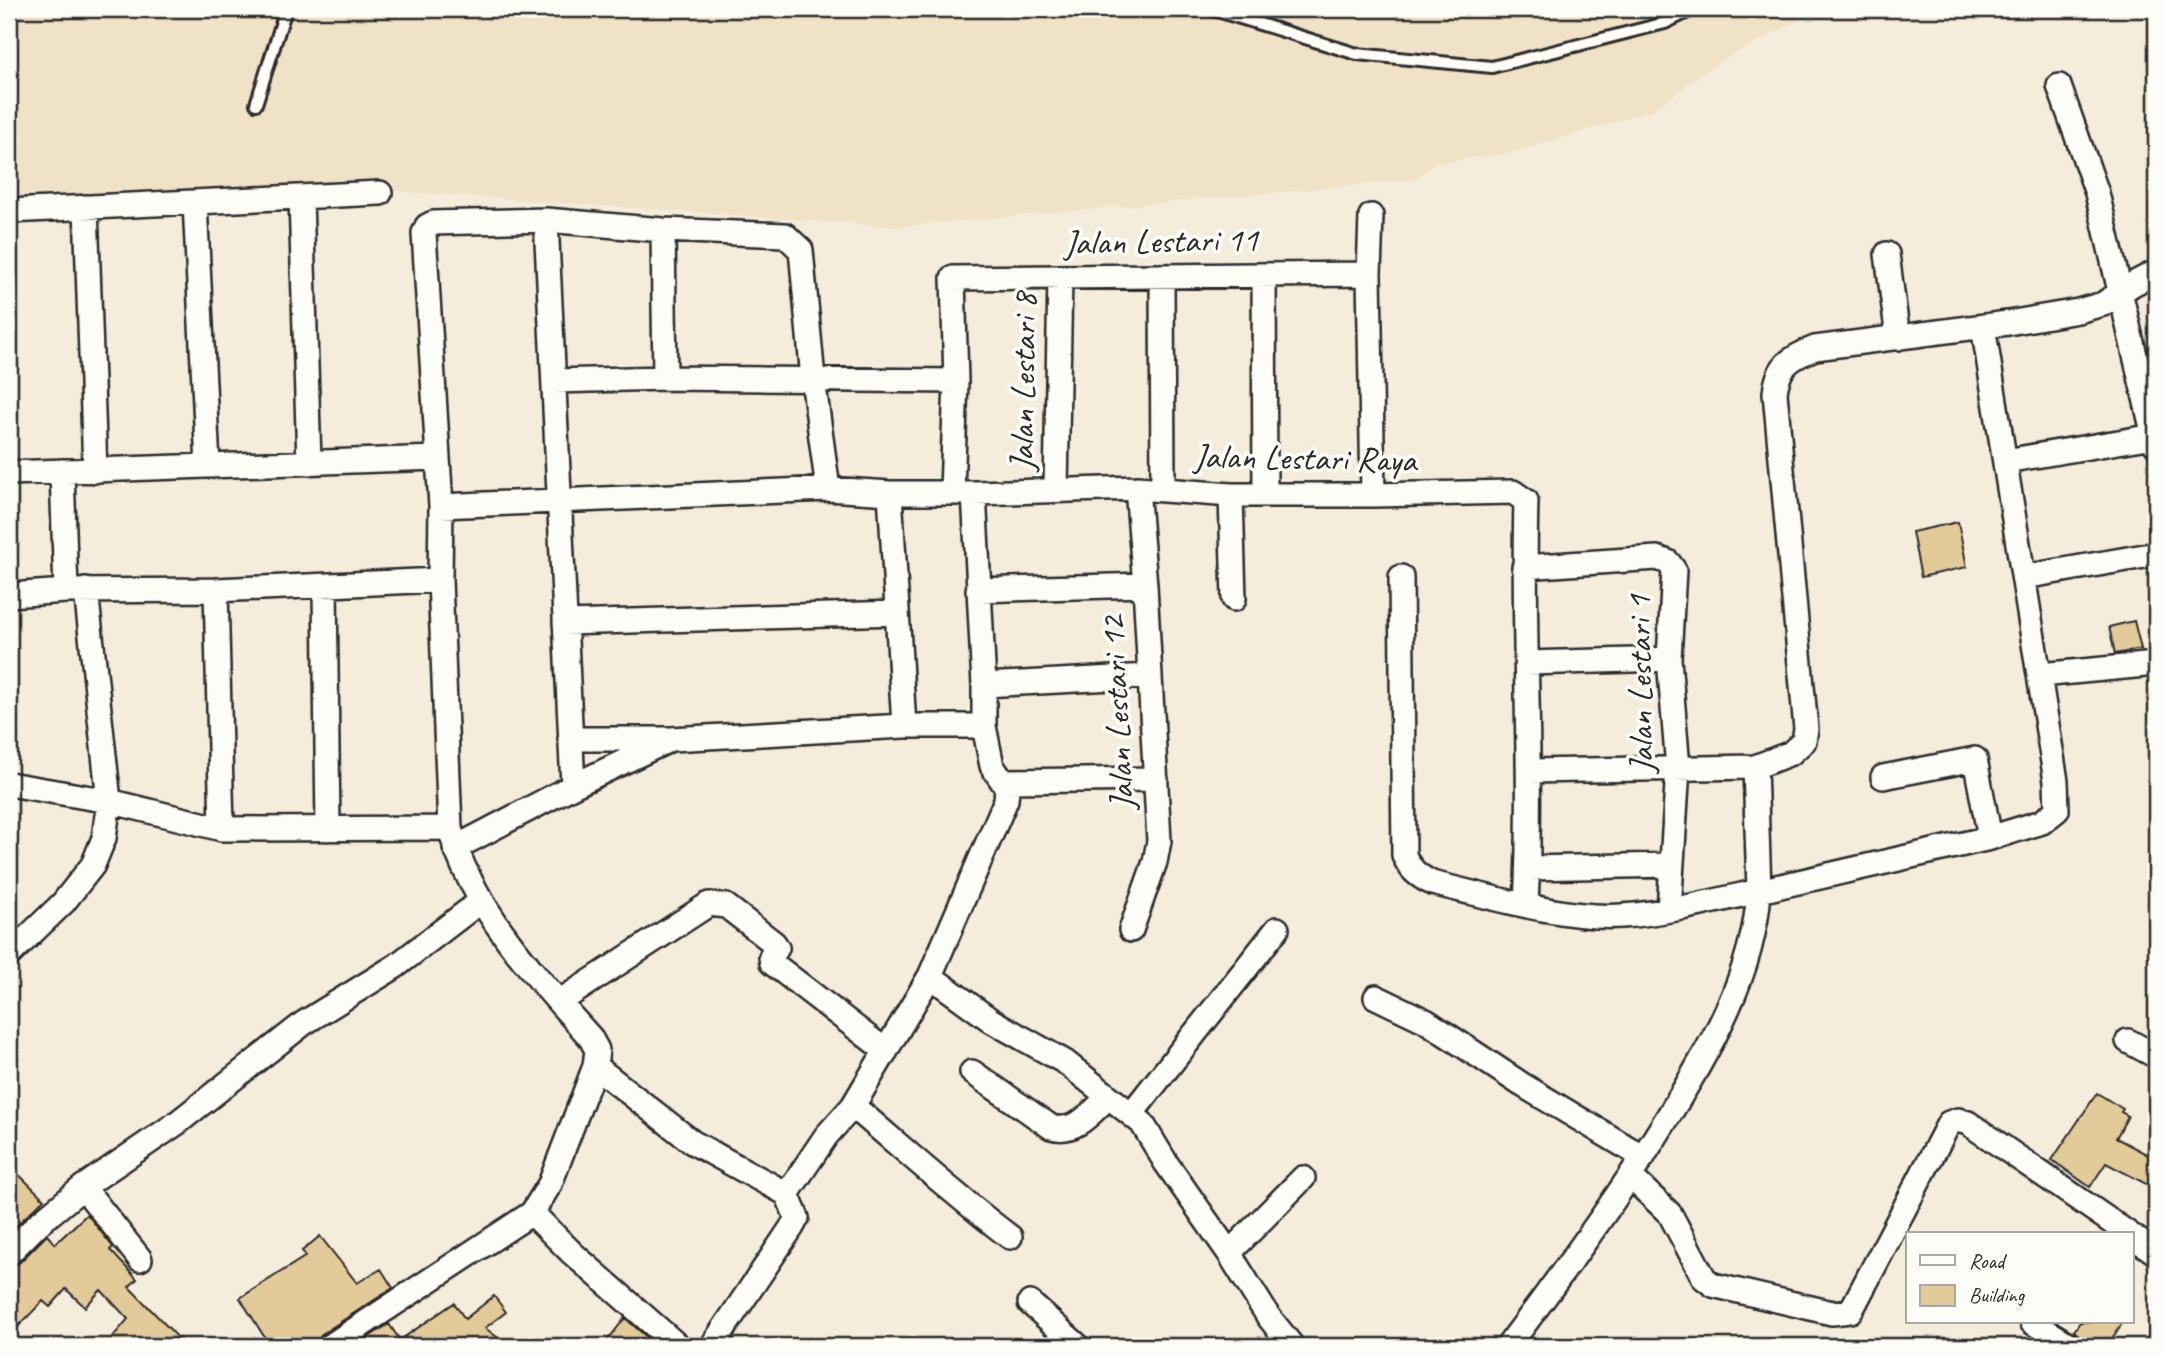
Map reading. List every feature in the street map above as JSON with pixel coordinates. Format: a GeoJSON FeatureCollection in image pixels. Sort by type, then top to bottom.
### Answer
{"type":"FeatureCollection","features":[{"type":"Feature","properties":{"kind":"street"},"geometry":{"type":"LineString","coordinates":[[2005,461],[2155,440],[2097,193],[2060,86]]}},
{"type":"Feature","properties":{"kind":"street"},"geometry":{"type":"LineString","coordinates":[[9,211],[380,193]]}},
{"type":"Feature","properties":{"kind":"street"},"geometry":{"type":"LineString","coordinates":[[301,198],[309,463]]}},
{"type":"Feature","properties":{"kind":"street"},"geometry":{"type":"LineString","coordinates":[[195,203],[208,465]]}},
{"type":"Feature","properties":{"kind":"street"},"geometry":{"type":"LineString","coordinates":[[86,207],[95,471]]}},
{"type":"Feature","properties":{"kind":"street"},"geometry":{"type":"LineString","coordinates":[[1371,216],[1369,274],[1373,495]]}},
{"type":"Feature","properties":{"kind":"street"},"geometry":{"type":"LineString","coordinates":[[546,220],[573,786]]}},
{"type":"Feature","properties":{"kind":"street"},"geometry":{"type":"LineString","coordinates":[[330,1346],[532,1213],[550,1184],[596,1066],[597,1050],[590,1037],[514,948],[482,900],[453,839],[440,580],[441,506],[424,233],[427,226],[433,223],[546,220],[663,230],[785,234],[801,250],[813,379],[828,489]]}},
{"type":"Feature","properties":{"kind":"street"},"geometry":{"type":"LineString","coordinates":[[663,230],[665,378]]}},
{"type":"Feature","properties":{"kind":"street"},"geometry":{"type":"LineString","coordinates":[[1887,254],[1898,338]]}},
{"type":"Feature","properties":{"kind":"street"},"geometry":{"type":"LineString","coordinates":[[1530,771],[1755,767],[1791,753],[1804,741],[1806,729],[1775,393],[1776,378],[1783,366],[1796,355],[1815,348],[2078,311],[2103,304],[2156,272]]}},
{"type":"Feature","properties":{"kind":"street","name":"Jalan Lestari 11"},"geometry":{"type":"LineString","coordinates":[[956,380],[953,278],[1369,274]]}},
{"type":"Feature","properties":{"kind":"street"},"geometry":{"type":"LineString","coordinates":[[1265,275],[1265,495]]}},
{"type":"Feature","properties":{"kind":"street"},"geometry":{"type":"LineString","coordinates":[[1162,276],[1163,490]]}},
{"type":"Feature","properties":{"kind":"street","name":"Jalan Lestari 8"},"geometry":{"type":"LineString","coordinates":[[1056,489],[1060,277]]}},
{"type":"Feature","properties":{"kind":"street"},"geometry":{"type":"LineString","coordinates":[[1401,577],[1404,855],[1418,876],[1432,883],[1576,914],[1620,917],[1669,910],[1759,891],[1990,838],[2042,822],[2057,810],[2058,796],[1983,326]]}},
{"type":"Feature","properties":{"kind":"street"},"geometry":{"type":"LineString","coordinates":[[554,381],[665,378],[956,380],[963,492],[978,590],[984,726],[992,766],[1007,788],[1006,800],[930,976],[853,1106],[826,1136],[787,1194]]}},
{"type":"Feature","properties":{"kind":"street"},"geometry":{"type":"LineString","coordinates":[[9,472],[437,458]]}},
{"type":"Feature","properties":{"kind":"street"},"geometry":{"type":"LineString","coordinates":[[9,955],[63,903],[93,865],[104,838],[109,801],[76,591],[62,471]]}},
{"type":"Feature","properties":{"kind":"street","name":"Jalan Lestari Raya"},"geometry":{"type":"LineString","coordinates":[[441,506],[828,489],[890,493],[1137,488],[1231,495],[1513,492],[1526,501],[1524,567],[1530,771],[1526,903]]}},
{"type":"Feature","properties":{"kind":"street","name":"Jalan Lestari 12"},"geometry":{"type":"LineString","coordinates":[[1131,930],[1155,862],[1159,841],[1137,488]]}},
{"type":"Feature","properties":{"kind":"street"},"geometry":{"type":"LineString","coordinates":[[890,493],[904,726]]}},
{"type":"Feature","properties":{"kind":"street"},"geometry":{"type":"LineString","coordinates":[[1231,495],[1234,599]]}},
{"type":"Feature","properties":{"kind":"street"},"geometry":{"type":"LineString","coordinates":[[2024,577],[2156,554]]}},
{"type":"Feature","properties":{"kind":"street","name":"Jalan Lestari 1"},"geometry":{"type":"LineString","coordinates":[[1524,567],[1663,559],[1674,570],[1669,659],[1678,768],[1669,910]]}},
{"type":"Feature","properties":{"kind":"street"},"geometry":{"type":"LineString","coordinates":[[9,594],[216,590],[440,580]]}},
{"type":"Feature","properties":{"kind":"street"},"geometry":{"type":"LineString","coordinates":[[978,590],[1145,585]]}},
{"type":"Feature","properties":{"kind":"street"},"geometry":{"type":"LineString","coordinates":[[325,586],[328,829]]}},
{"type":"Feature","properties":{"kind":"street"},"geometry":{"type":"LineString","coordinates":[[216,590],[222,829]]}},
{"type":"Feature","properties":{"kind":"street"},"geometry":{"type":"LineString","coordinates":[[565,623],[897,613]]}},
{"type":"Feature","properties":{"kind":"street"},"geometry":{"type":"LineString","coordinates":[[1527,663],[1669,659]]}},
{"type":"Feature","properties":{"kind":"street"},"geometry":{"type":"LineString","coordinates":[[2040,675],[2156,664]]}},
{"type":"Feature","properties":{"kind":"street"},"geometry":{"type":"LineString","coordinates":[[984,685],[1150,676]]}},
{"type":"Feature","properties":{"kind":"street"},"geometry":{"type":"LineString","coordinates":[[570,739],[671,739],[904,726],[984,726]]}},
{"type":"Feature","properties":{"kind":"street"},"geometry":{"type":"LineString","coordinates":[[9,784],[109,801],[222,829],[328,829],[453,839],[671,739]]}},
{"type":"Feature","properties":{"kind":"street"},"geometry":{"type":"LineString","coordinates":[[1884,777],[1975,759],[1990,838]]}},
{"type":"Feature","properties":{"kind":"street"},"geometry":{"type":"LineString","coordinates":[[1508,1346],[1631,1177],[1705,1056],[1721,1020],[1752,947],[1759,891],[1755,767]]}},
{"type":"Feature","properties":{"kind":"street"},"geometry":{"type":"LineString","coordinates":[[1004,781],[1156,779]]}},
{"type":"Feature","properties":{"kind":"street"},"geometry":{"type":"LineString","coordinates":[[1529,868],[1671,866]]}},
{"type":"Feature","properties":{"kind":"street"},"geometry":{"type":"LineString","coordinates":[[9,1253],[38,1224],[83,1187],[177,1123],[304,1023],[396,965],[482,900]]}},
{"type":"Feature","properties":{"kind":"street"},"geometry":{"type":"LineString","coordinates":[[559,1002],[709,905],[718,904],[726,906],[774,943],[777,948],[771,957],[772,963],[886,1051]]}},
{"type":"Feature","properties":{"kind":"street"},"geometry":{"type":"LineString","coordinates":[[1132,1113],[1277,929]]}},
{"type":"Feature","properties":{"kind":"street"},"geometry":{"type":"LineString","coordinates":[[930,976],[992,1021],[1065,1062],[1142,1123],[1268,1316],[1292,1346]]}},
{"type":"Feature","properties":{"kind":"street"},"geometry":{"type":"LineString","coordinates":[[1376,997],[1426,1021],[1521,1084],[1643,1157]]}},
{"type":"Feature","properties":{"kind":"street"},"geometry":{"type":"LineString","coordinates":[[2128,1041],[2156,1056]]}},
{"type":"Feature","properties":{"kind":"street"},"geometry":{"type":"LineString","coordinates":[[596,1066],[692,1142],[787,1194],[797,1218],[712,1346]]}},
{"type":"Feature","properties":{"kind":"street"},"geometry":{"type":"LineString","coordinates":[[972,1072],[1057,1129],[1066,1129],[1081,1123],[1108,1097]]}},
{"type":"Feature","properties":{"kind":"street"},"geometry":{"type":"LineString","coordinates":[[853,1106],[965,1203],[1010,1237]]}},
{"type":"Feature","properties":{"kind":"street"},"geometry":{"type":"LineString","coordinates":[[1631,1177],[1670,1214],[1704,1278],[1713,1285],[1832,1313],[1850,1311],[1899,1237],[1949,1123],[1958,1120],[1968,1123],[2126,1232]]}},
{"type":"Feature","properties":{"kind":"street"},"geometry":{"type":"LineString","coordinates":[[1229,1253],[1303,1178]]}},
{"type":"Feature","properties":{"kind":"street"},"geometry":{"type":"LineString","coordinates":[[83,1187],[141,1259]]}},
{"type":"Feature","properties":{"kind":"street"},"geometry":{"type":"LineString","coordinates":[[532,1213],[542,1225],[678,1346]]}},
{"type":"Feature","properties":{"kind":"street"},"geometry":{"type":"LineString","coordinates":[[2134,1238],[2156,1253]]}},
{"type":"Feature","properties":{"kind":"street"},"geometry":{"type":"LineString","coordinates":[[1030,1303],[1077,1346]]}},
{"type":"Feature","properties":{"kind":"street"},"geometry":{"type":"LineString","coordinates":[[2035,1324],[2071,1346]]}},
{"type":"Feature","properties":{"kind":"lane"},"geometry":{"type":"LineString","coordinates":[[256,104],[286,9]]}},
{"type":"Feature","properties":{"kind":"lane"},"geometry":{"type":"LineString","coordinates":[[1211,9],[1357,54],[1492,67],[1665,23],[1694,9]]}},
{"type":"Feature","properties":{"kind":"shaded area"},"geometry":{"type":"Polygon","coordinates":[[[9,9],[1820,9],[1712,66],[1653,110],[1512,153],[1435,163],[1414,180],[895,227],[329,186],[9,209],[9,9]]]}},
{"type":"Feature","properties":{"kind":"building"},"geometry":{"type":"Polygon","coordinates":[[[1958,522],[1967,567],[1921,577],[1912,532],[1958,522]]]}},
{"type":"Feature","properties":{"kind":"building"},"geometry":{"type":"Polygon","coordinates":[[[2134,621],[2141,649],[2115,654],[2109,627],[2134,621]]]}},
{"type":"Feature","properties":{"kind":"building"},"geometry":{"type":"Polygon","coordinates":[[[2097,1093],[2123,1109],[2121,1112],[2128,1116],[2116,1138],[2156,1159],[2156,1170],[2148,1185],[2106,1163],[2090,1187],[2052,1160],[2097,1093]]]}},
{"type":"Feature","properties":{"kind":"building"},"geometry":{"type":"Polygon","coordinates":[[[9,1165],[44,1199],[9,1233],[9,1165]]]}},
{"type":"Feature","properties":{"kind":"building"},"geometry":{"type":"Polygon","coordinates":[[[87,1214],[113,1247],[110,1250],[137,1279],[129,1287],[186,1346],[105,1346],[128,1319],[101,1290],[85,1307],[66,1289],[50,1307],[43,1301],[9,1336],[9,1267],[19,1263],[47,1235],[55,1244],[87,1214]]]}},
{"type":"Feature","properties":{"kind":"building"},"geometry":{"type":"Polygon","coordinates":[[[320,1236],[357,1283],[381,1269],[393,1288],[322,1334],[316,1346],[270,1346],[240,1298],[306,1256],[302,1251],[320,1236]]]}},
{"type":"Feature","properties":{"kind":"building"},"geometry":{"type":"Polygon","coordinates":[[[494,1296],[506,1312],[485,1328],[509,1346],[355,1346],[389,1324],[400,1340],[454,1303],[465,1319],[494,1296]]]}},
{"type":"Feature","properties":{"kind":"building"},"geometry":{"type":"Polygon","coordinates":[[[625,1318],[657,1346],[603,1346],[625,1318]]]}},
{"type":"Feature","properties":{"kind":"building"},"geometry":{"type":"Polygon","coordinates":[[[2079,1324],[2122,1324],[2107,1346],[2085,1346],[2083,1339],[2074,1331],[2079,1324]]]}}]}
